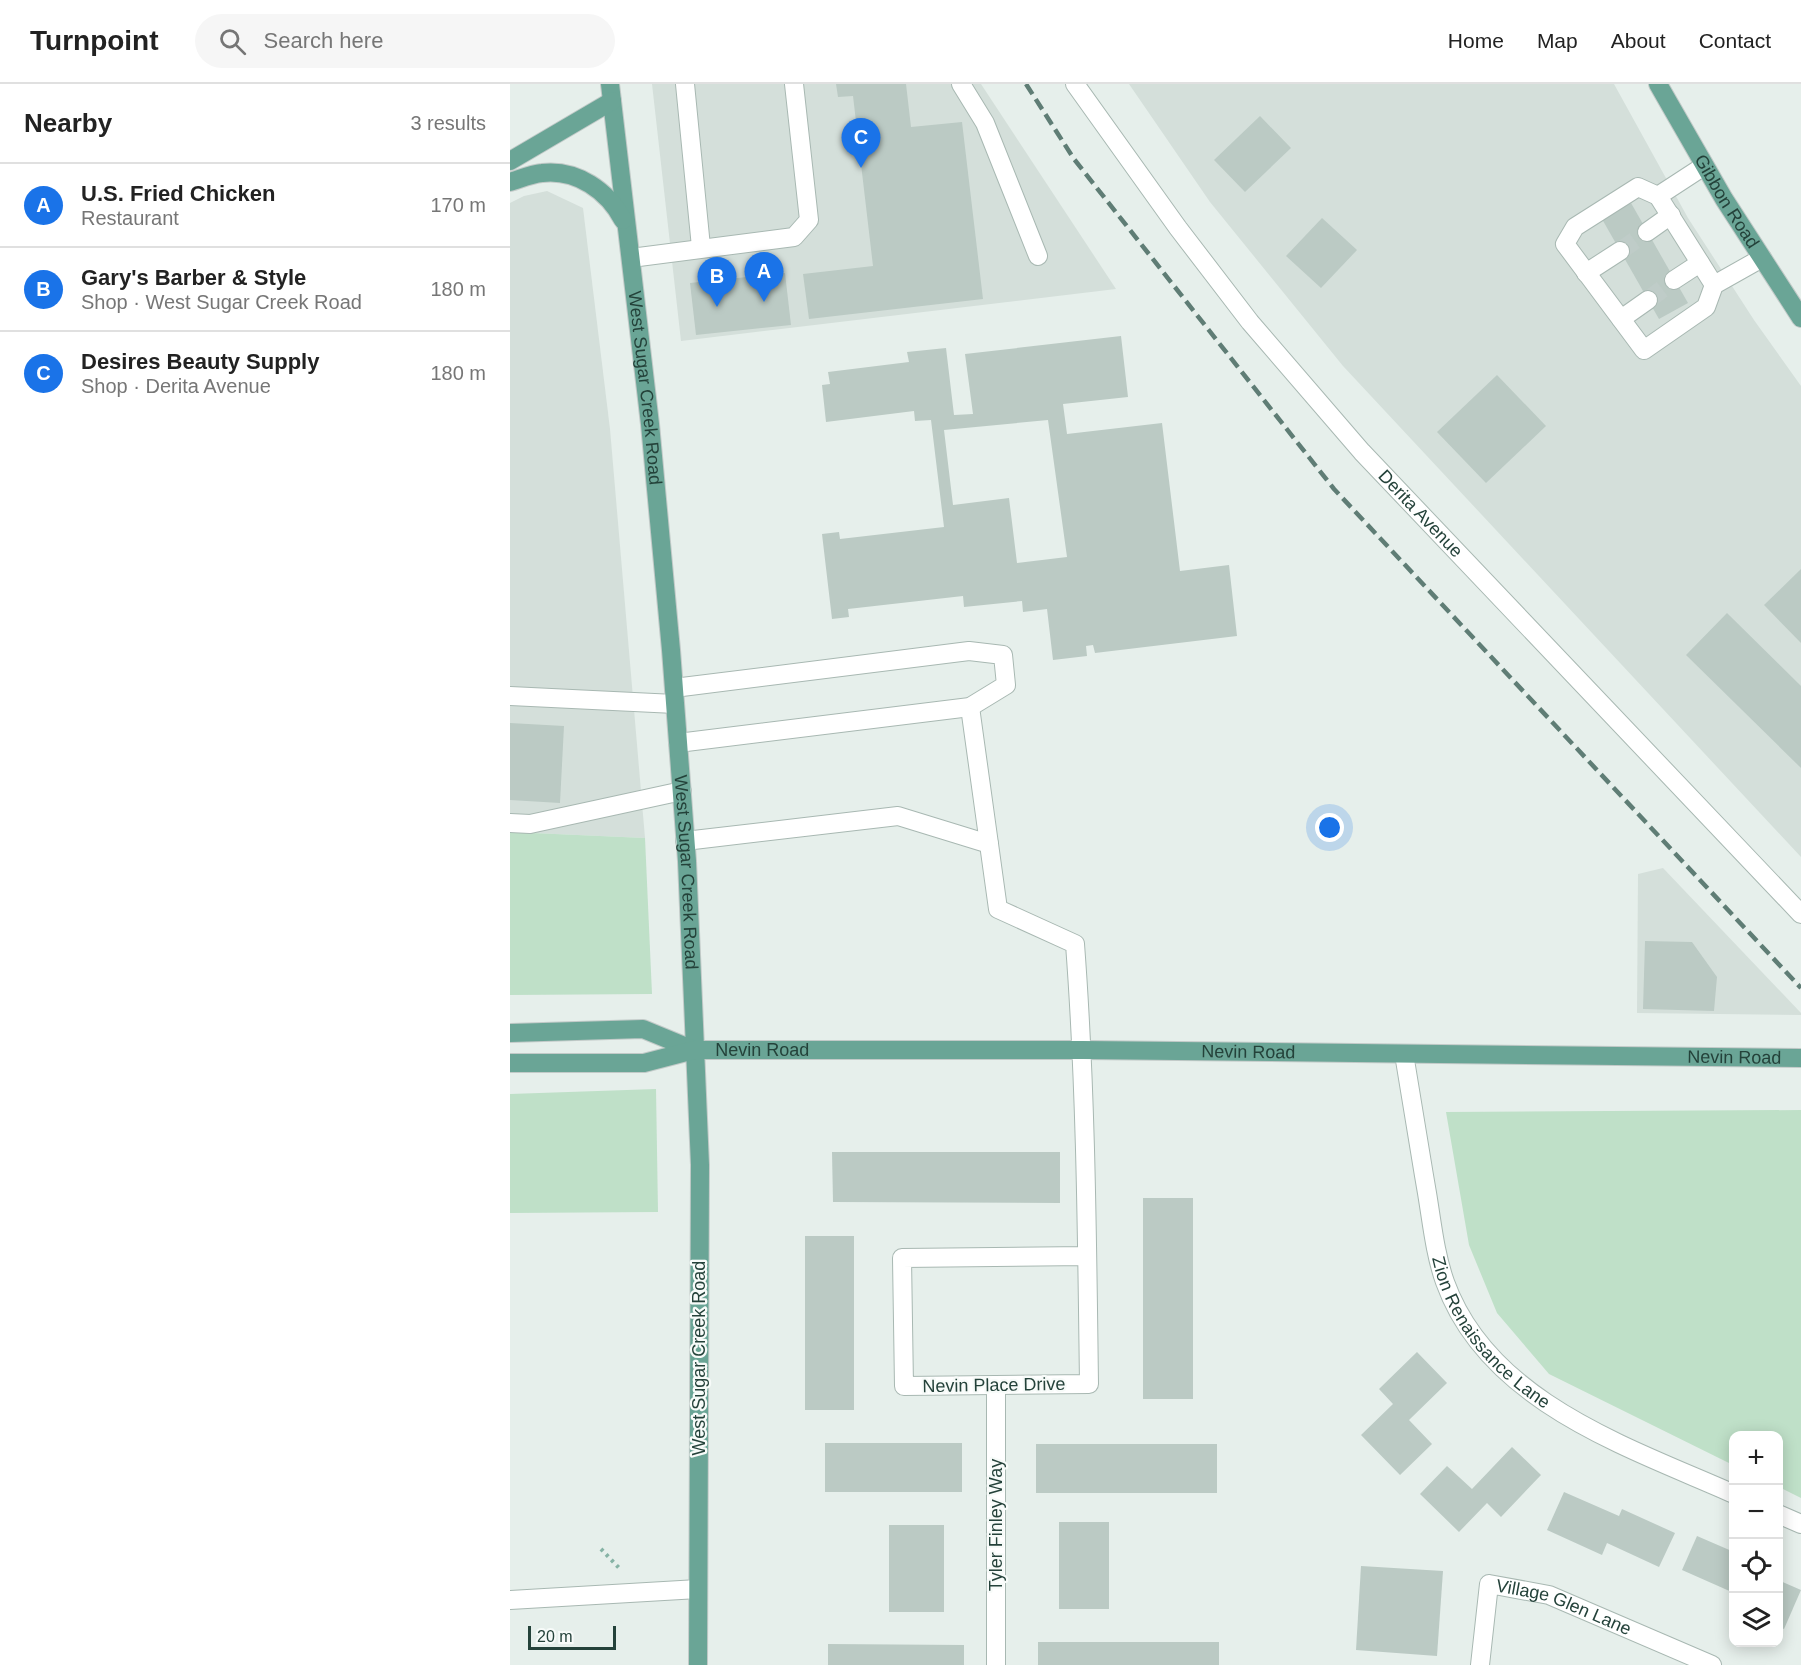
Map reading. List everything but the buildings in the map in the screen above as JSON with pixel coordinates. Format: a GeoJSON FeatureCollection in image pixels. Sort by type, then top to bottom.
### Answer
{"type":"FeatureCollection","features":[{"type":"Feature","properties":{"kind":"main road","name":"Gibbon Road"},"geometry":{"type":"LineString","coordinates":[[1658,84],[1704,166],[1801,318]]}},
{"type":"Feature","properties":{"kind":"main road"},"geometry":{"type":"LineString","coordinates":[[510,161],[611,92]]}},
{"type":"Feature","properties":{"kind":"main road","name":"West Sugar Creek Road"},"geometry":{"type":"LineString","coordinates":[[611,92],[631,258],[675,696],[685,841],[700,1165],[698,1665]]}},
{"type":"Feature","properties":{"kind":"main road"},"geometry":{"type":"LineString","coordinates":[[510,182],[541,173],[562,173],[588,182],[613,201],[628,230]]}},
{"type":"Feature","properties":{"kind":"main road","name":"Nevin Road"},"geometry":{"type":"LineString","coordinates":[[510,1033],[643,1029],[694,1050]]}},
{"type":"Feature","properties":{"kind":"main road","name":"Nevin Road"},"geometry":{"type":"LineString","coordinates":[[510,1063],[644,1063],[694,1050],[1083,1050],[1801,1058]]}},
{"type":"Feature","properties":{"kind":"street"},"geometry":{"type":"LineString","coordinates":[[685,84],[701,247]]}},
{"type":"Feature","properties":{"kind":"street"},"geometry":{"type":"LineString","coordinates":[[631,258],[701,247],[794,237],[809,220],[794,84]]}},
{"type":"Feature","properties":{"kind":"street"},"geometry":{"type":"LineString","coordinates":[[961,84],[985,123],[1038,256]]}},
{"type":"Feature","properties":{"kind":"street","name":"Derita Avenue"},"geometry":{"type":"LineString","coordinates":[[1075,84],[1178,228],[1250,322],[1362,452],[1801,914]]}},
{"type":"Feature","properties":{"kind":"street"},"geometry":{"type":"LineString","coordinates":[[1658,196],[1704,166]]}},
{"type":"Feature","properties":{"kind":"street"},"geometry":{"type":"LineString","coordinates":[[1714,285],[1658,196],[1638,187],[1575,227],[1565,244],[1644,350],[1706,307],[1714,285],[1762,258]]}},
{"type":"Feature","properties":{"kind":"street"},"geometry":{"type":"LineString","coordinates":[[1647,232],[1671,215]]}},
{"type":"Feature","properties":{"kind":"street"},"geometry":{"type":"LineString","coordinates":[[1586,273],[1620,250]]}},
{"type":"Feature","properties":{"kind":"street"},"geometry":{"type":"LineString","coordinates":[[1674,280],[1700,262]]}},
{"type":"Feature","properties":{"kind":"street"},"geometry":{"type":"LineString","coordinates":[[1621,319],[1648,300]]}},
{"type":"Feature","properties":{"kind":"street"},"geometry":{"type":"LineString","coordinates":[[510,696],[675,696],[969,651],[1003,655],[1006,685],[969,707],[678,743]]}},
{"type":"Feature","properties":{"kind":"street"},"geometry":{"type":"LineString","coordinates":[[685,841],[898,816],[989,844],[969,707]]}},
{"type":"Feature","properties":{"kind":"street"},"geometry":{"type":"LineString","coordinates":[[510,823],[530,824],[682,791]]}},
{"type":"Feature","properties":{"kind":"street","name":"Nevin Place Drive"},"geometry":{"type":"LineString","coordinates":[[989,844],[998,909],[1075,944],[1083,1050],[1087,1256],[1089,1383],[904,1386],[902,1258],[1087,1256]]}},
{"type":"Feature","properties":{"kind":"street","name":"Zion Renaissance Lane"},"geometry":{"type":"LineString","coordinates":[[1404,1054],[1436,1247],[1445,1283],[1468,1325],[1516,1382],[1549,1406],[1622,1444],[1729,1492]]}},
{"type":"Feature","properties":{"kind":"street","name":"Tyler Finley Way"},"geometry":{"type":"LineString","coordinates":[[996,1385],[996,1665]]}},
{"type":"Feature","properties":{"kind":"street"},"geometry":{"type":"LineString","coordinates":[[1783,1516],[1801,1524]]}},
{"type":"Feature","properties":{"kind":"street","name":"Village Glen Lane"},"geometry":{"type":"LineString","coordinates":[[1480,1665],[1489,1584],[1549,1595],[1712,1665]]}},
{"type":"Feature","properties":{"kind":"street"},"geometry":{"type":"LineString","coordinates":[[510,1600],[698,1589]]}},
{"type":"Feature","properties":{"kind":"shaded area"},"geometry":{"type":"Polygon","coordinates":[[[652,84],[981,84],[1116,289],[681,341],[652,84]]]}},
{"type":"Feature","properties":{"kind":"shaded area"},"geometry":{"type":"Polygon","coordinates":[[[1129,84],[1614,84],[1688,218],[1754,320],[1801,386],[1801,857],[1343,366],[1210,202],[1129,84]]]}},
{"type":"Feature","properties":{"kind":"shaded area"},"geometry":{"type":"Polygon","coordinates":[[[547,191],[583,208],[610,429],[645,838],[510,832],[510,203],[524,196],[547,191]]]}},
{"type":"Feature","properties":{"kind":"shaded area"},"geometry":{"type":"Polygon","coordinates":[[[1663,868],[1801,1015],[1637,1013],[1638,874],[1663,868]]]}},
{"type":"Feature","properties":{"kind":"green space"},"geometry":{"type":"Polygon","coordinates":[[[510,832],[645,838],[652,994],[510,995],[510,832]]]}},
{"type":"Feature","properties":{"kind":"green space"},"geometry":{"type":"Polygon","coordinates":[[[656,1089],[658,1212],[510,1213],[510,1094],[656,1089]]]}},
{"type":"Feature","properties":{"kind":"green space"},"geometry":{"type":"Polygon","coordinates":[[[1801,1110],[1801,1498],[1783,1489],[1783,1431],[1729,1431],[1729,1463],[1549,1374],[1497,1313],[1469,1245],[1446,1112],[1801,1110]]]}},
{"type":"Feature","properties":{"kind":"tunnel"},"geometry":{"type":"LineString","coordinates":[[1620,251],[1647,232]]}},
{"type":"Feature","properties":{"kind":"tunnel"},"geometry":{"type":"LineString","coordinates":[[1648,300],[1674,280]]}},
{"type":"Feature","properties":{"kind":"railway"},"geometry":{"type":"LineString","coordinates":[[1026,84],[1074,159],[1334,489],[1801,988]]}},
{"type":"Feature","properties":{"kind":"place","name":"Desires Beauty Supply"},"geometry":{"type":"Point","coordinates":[861,168]}},
{"type":"Feature","properties":{"kind":"place","name":"U.S. Fried Chicken"},"geometry":{"type":"Point","coordinates":[764,302]}},
{"type":"Feature","properties":{"kind":"place","name":"Gary's Barber & Style"},"geometry":{"type":"Point","coordinates":[717,307]}}]}
